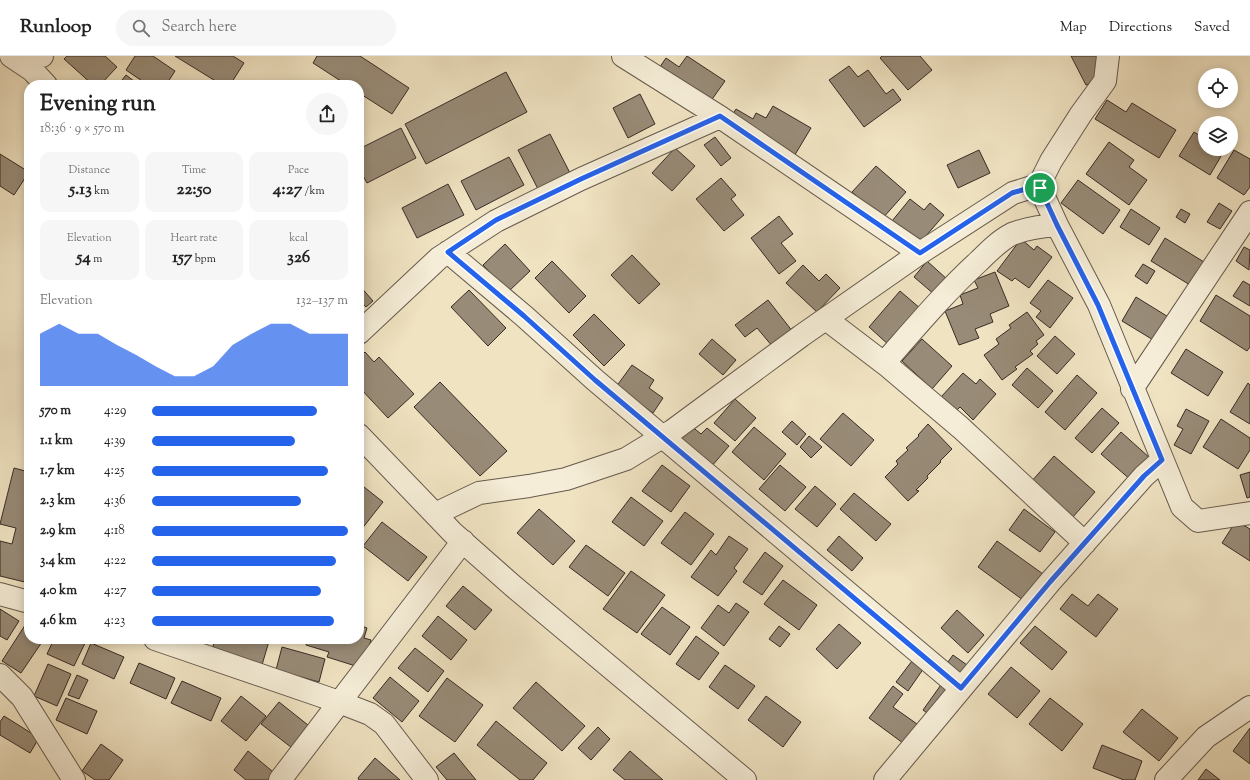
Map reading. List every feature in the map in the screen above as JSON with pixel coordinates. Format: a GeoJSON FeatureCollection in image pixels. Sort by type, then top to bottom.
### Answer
{"type":"FeatureCollection","features":[{"type":"Feature","properties":{"kind":"street"},"geometry":{"type":"LineString","coordinates":[[11,56],[41,65]]}},
{"type":"Feature","properties":{"kind":"street"},"geometry":{"type":"LineString","coordinates":[[623,56],[720,116],[920,253]]}},
{"type":"Feature","properties":{"kind":"street"},"geometry":{"type":"LineString","coordinates":[[1108,56],[1104,81],[1051,161],[1042,179],[1040,188],[1057,225],[1098,305],[1182,507],[1198,521],[1250,512]]}},
{"type":"Feature","properties":{"kind":"street"},"geometry":{"type":"LineString","coordinates":[[364,328],[439,258],[496,220],[581,179],[720,116]]}},
{"type":"Feature","properties":{"kind":"street"},"geometry":{"type":"LineString","coordinates":[[435,514],[479,493],[566,479],[626,459],[663,437],[920,253],[1012,193],[1032,187],[1040,188]]}},
{"type":"Feature","properties":{"kind":"street"},"geometry":{"type":"LineString","coordinates":[[1132,389],[1250,212]]}},
{"type":"Feature","properties":{"kind":"street"},"geometry":{"type":"LineString","coordinates":[[884,362],[955,283],[998,243],[1012,234],[1025,230],[1041,226],[1057,225]]}},
{"type":"Feature","properties":{"kind":"street"},"geometry":{"type":"LineString","coordinates":[[448,252],[524,316],[595,380],[961,688]]}},
{"type":"Feature","properties":{"kind":"street"},"geometry":{"type":"LineString","coordinates":[[826,319],[884,362],[961,428],[1084,543]]}},
{"type":"Feature","properties":{"kind":"street"},"geometry":{"type":"LineString","coordinates":[[364,440],[435,514],[513,586],[745,780]]}},
{"type":"Feature","properties":{"kind":"street"},"geometry":{"type":"LineString","coordinates":[[885,780],[1050,582],[1144,476],[1162,460]]}},
{"type":"Feature","properties":{"kind":"street"},"geometry":{"type":"LineString","coordinates":[[280,780],[463,541]]}},
{"type":"Feature","properties":{"kind":"street"},"geometry":{"type":"LineString","coordinates":[[0,594],[24,601]]}},
{"type":"Feature","properties":{"kind":"street"},"geometry":{"type":"LineString","coordinates":[[170,644],[370,714],[384,724],[427,780]]}},
{"type":"Feature","properties":{"kind":"street"},"geometry":{"type":"LineString","coordinates":[[0,676],[22,697],[74,780]]}},
{"type":"Feature","properties":{"kind":"street"},"geometry":{"type":"LineString","coordinates":[[1166,780],[1206,737],[1250,707]]}},
{"type":"Feature","properties":{"kind":"building"},"geometry":{"type":"Polygon","coordinates":[[[67,56],[105,56],[117,67],[105,80],[87,80],[64,59],[67,56]]]}},
{"type":"Feature","properties":{"kind":"building"},"geometry":{"type":"Polygon","coordinates":[[[135,56],[153,56],[175,71],[169,80],[141,80],[126,70],[135,56]]]}},
{"type":"Feature","properties":{"kind":"building"},"geometry":{"type":"Polygon","coordinates":[[[175,56],[233,56],[244,63],[233,80],[214,80],[175,56]]]}},
{"type":"Feature","properties":{"kind":"building"},"geometry":{"type":"Polygon","coordinates":[[[317,56],[360,56],[409,88],[392,114],[364,96],[364,80],[339,80],[313,63],[317,56]]]}},
{"type":"Feature","properties":{"kind":"building"},"geometry":{"type":"Polygon","coordinates":[[[687,56],[725,81],[708,105],[657,71],[666,58],[679,67],[687,56]]]}},
{"type":"Feature","properties":{"kind":"building"},"geometry":{"type":"Polygon","coordinates":[[[882,56],[920,56],[932,70],[908,90],[880,58],[882,56]]]}},
{"type":"Feature","properties":{"kind":"building"},"geometry":{"type":"Polygon","coordinates":[[[1071,56],[1097,56],[1101,63],[1095,66],[1101,78],[1086,85],[1071,56]]]}},
{"type":"Feature","properties":{"kind":"building"},"geometry":{"type":"Polygon","coordinates":[[[849,66],[858,77],[868,70],[886,94],[893,89],[901,100],[864,127],[829,80],[849,66]]]}},
{"type":"Feature","properties":{"kind":"building"},"geometry":{"type":"Polygon","coordinates":[[[506,72],[527,112],[426,164],[405,124],[506,72]]]}},
{"type":"Feature","properties":{"kind":"building"},"geometry":{"type":"Polygon","coordinates":[[[126,75],[132,80],[122,80],[126,75]]]}},
{"type":"Feature","properties":{"kind":"building"},"geometry":{"type":"Polygon","coordinates":[[[640,94],[655,124],[628,138],[613,108],[640,94]]]}},
{"type":"Feature","properties":{"kind":"building"},"geometry":{"type":"Polygon","coordinates":[[[1107,100],[1126,112],[1132,103],[1176,130],[1159,158],[1095,119],[1107,100]]]}},
{"type":"Feature","properties":{"kind":"building"},"geometry":{"type":"Polygon","coordinates":[[[773,106],[811,128],[793,158],[729,120],[736,109],[753,119],[756,113],[766,118],[773,106]]]}},
{"type":"Feature","properties":{"kind":"building"},"geometry":{"type":"Polygon","coordinates":[[[401,128],[416,158],[367,183],[364,177],[364,146],[401,128]]]}},
{"type":"Feature","properties":{"kind":"building"},"geometry":{"type":"Polygon","coordinates":[[[1194,132],[1198,135],[1198,156],[1221,156],[1210,175],[1179,156],[1194,132]]]}},
{"type":"Feature","properties":{"kind":"building"},"geometry":{"type":"Polygon","coordinates":[[[550,134],[571,175],[539,191],[518,150],[550,134]]]}},
{"type":"Feature","properties":{"kind":"building"},"geometry":{"type":"Polygon","coordinates":[[[715,137],[731,158],[721,166],[704,145],[715,137]]]}},
{"type":"Feature","properties":{"kind":"building"},"geometry":{"type":"Polygon","coordinates":[[[1109,142],[1134,160],[1129,167],[1147,180],[1129,205],[1086,174],[1109,142]]]}},
{"type":"Feature","properties":{"kind":"building"},"geometry":{"type":"Polygon","coordinates":[[[675,148],[695,166],[672,191],[652,173],[675,148]]]}},
{"type":"Feature","properties":{"kind":"building"},"geometry":{"type":"Polygon","coordinates":[[[979,150],[990,173],[958,188],[947,165],[979,150]]]}},
{"type":"Feature","properties":{"kind":"building"},"geometry":{"type":"Polygon","coordinates":[[[1238,152],[1250,159],[1250,187],[1244,195],[1217,178],[1230,156],[1238,156],[1238,152]]]}},
{"type":"Feature","properties":{"kind":"building"},"geometry":{"type":"Polygon","coordinates":[[[0,154],[24,169],[24,180],[14,195],[0,186],[0,154]]]}},
{"type":"Feature","properties":{"kind":"building"},"geometry":{"type":"Polygon","coordinates":[[[509,157],[524,185],[476,210],[461,181],[509,157]]]}},
{"type":"Feature","properties":{"kind":"building"},"geometry":{"type":"Polygon","coordinates":[[[876,166],[906,192],[882,219],[852,192],[876,166]]]}},
{"type":"Feature","properties":{"kind":"building"},"geometry":{"type":"Polygon","coordinates":[[[721,178],[736,195],[731,199],[744,215],[724,231],[696,199],[721,178]]]}},
{"type":"Feature","properties":{"kind":"building"},"geometry":{"type":"Polygon","coordinates":[[[1078,180],[1120,210],[1103,234],[1061,203],[1078,180]]]}},
{"type":"Feature","properties":{"kind":"building"},"geometry":{"type":"Polygon","coordinates":[[[448,184],[464,215],[417,238],[402,208],[448,184]]]}},
{"type":"Feature","properties":{"kind":"building"},"geometry":{"type":"Polygon","coordinates":[[[910,199],[924,210],[930,203],[944,215],[919,244],[892,221],[910,199]]]}},
{"type":"Feature","properties":{"kind":"building"},"geometry":{"type":"Polygon","coordinates":[[[1219,203],[1232,211],[1220,229],[1207,222],[1219,203]]]}},
{"type":"Feature","properties":{"kind":"building"},"geometry":{"type":"Polygon","coordinates":[[[1131,209],[1160,228],[1149,245],[1120,227],[1131,209]]]}},
{"type":"Feature","properties":{"kind":"building"},"geometry":{"type":"Polygon","coordinates":[[[1181,209],[1190,214],[1185,223],[1176,217],[1181,209]]]}},
{"type":"Feature","properties":{"kind":"building"},"geometry":{"type":"Polygon","coordinates":[[[779,216],[793,234],[781,243],[796,261],[779,274],[751,238],[779,216]]]}},
{"type":"Feature","properties":{"kind":"building"},"geometry":{"type":"Polygon","coordinates":[[[1165,238],[1204,262],[1190,285],[1151,261],[1165,238]]]}},
{"type":"Feature","properties":{"kind":"building"},"geometry":{"type":"Polygon","coordinates":[[[1021,239],[1034,250],[1037,246],[1052,257],[1029,288],[1015,278],[1012,281],[997,271],[1021,239]]]}},
{"type":"Feature","properties":{"kind":"building"},"geometry":{"type":"Polygon","coordinates":[[[505,244],[530,271],[508,292],[483,265],[505,244]]]}},
{"type":"Feature","properties":{"kind":"building"},"geometry":{"type":"Polygon","coordinates":[[[1244,247],[1250,250],[1249,270],[1236,261],[1244,247]]]}},
{"type":"Feature","properties":{"kind":"building"},"geometry":{"type":"Polygon","coordinates":[[[632,255],[660,284],[639,304],[611,275],[632,255]]]}},
{"type":"Feature","properties":{"kind":"building"},"geometry":{"type":"Polygon","coordinates":[[[552,261],[586,296],[569,313],[535,278],[552,261]]]}},
{"type":"Feature","properties":{"kind":"building"},"geometry":{"type":"Polygon","coordinates":[[[927,261],[948,280],[935,295],[914,277],[927,261]]]}},
{"type":"Feature","properties":{"kind":"building"},"geometry":{"type":"Polygon","coordinates":[[[1143,264],[1155,271],[1147,284],[1135,276],[1143,264]]]}},
{"type":"Feature","properties":{"kind":"building"},"geometry":{"type":"Polygon","coordinates":[[[803,265],[819,281],[826,274],[840,288],[817,312],[786,283],[803,265]]]}},
{"type":"Feature","properties":{"kind":"building"},"geometry":{"type":"Polygon","coordinates":[[[995,272],[1009,306],[990,314],[993,322],[975,329],[979,338],[959,345],[945,311],[963,304],[960,295],[978,288],[974,280],[995,272]]]}},
{"type":"Feature","properties":{"kind":"building"},"geometry":{"type":"Polygon","coordinates":[[[1048,280],[1073,298],[1050,328],[1036,317],[1041,311],[1030,303],[1048,280]]]}},
{"type":"Feature","properties":{"kind":"building"},"geometry":{"type":"Polygon","coordinates":[[[1243,281],[1250,285],[1250,306],[1233,296],[1243,281]]]}},
{"type":"Feature","properties":{"kind":"building"},"geometry":{"type":"Polygon","coordinates":[[[469,290],[506,328],[488,346],[451,307],[469,290]]]}},
{"type":"Feature","properties":{"kind":"building"},"geometry":{"type":"Polygon","coordinates":[[[364,291],[373,301],[366,307],[364,305],[364,291]]]}},
{"type":"Feature","properties":{"kind":"building"},"geometry":{"type":"Polygon","coordinates":[[[900,291],[921,309],[890,346],[869,327],[900,291]]]}},
{"type":"Feature","properties":{"kind":"building"},"geometry":{"type":"Polygon","coordinates":[[[1216,295],[1250,316],[1250,347],[1247,351],[1200,321],[1216,295]]]}},
{"type":"Feature","properties":{"kind":"building"},"geometry":{"type":"Polygon","coordinates":[[[1136,297],[1170,318],[1155,341],[1122,321],[1136,297]]]}},
{"type":"Feature","properties":{"kind":"building"},"geometry":{"type":"Polygon","coordinates":[[[768,300],[793,332],[773,347],[757,328],[745,337],[735,325],[768,300]]]}},
{"type":"Feature","properties":{"kind":"building"},"geometry":{"type":"Polygon","coordinates":[[[1027,312],[1044,335],[1036,341],[1038,344],[1030,351],[1033,354],[1015,367],[1017,369],[1002,380],[984,355],[999,344],[996,339],[1011,328],[1009,325],[1027,312]]]}},
{"type":"Feature","properties":{"kind":"building"},"geometry":{"type":"Polygon","coordinates":[[[594,314],[625,345],[604,366],[573,335],[594,314]]]}},
{"type":"Feature","properties":{"kind":"building"},"geometry":{"type":"Polygon","coordinates":[[[1055,336],[1075,354],[1057,374],[1037,356],[1055,336]]]}},
{"type":"Feature","properties":{"kind":"building"},"geometry":{"type":"Polygon","coordinates":[[[712,339],[736,360],[723,375],[699,354],[712,339]]]}},
{"type":"Feature","properties":{"kind":"building"},"geometry":{"type":"Polygon","coordinates":[[[922,339],[952,366],[932,389],[902,361],[922,339]]]}},
{"type":"Feature","properties":{"kind":"building"},"geometry":{"type":"Polygon","coordinates":[[[1186,349],[1223,372],[1208,396],[1171,373],[1186,349]]]}},
{"type":"Feature","properties":{"kind":"building"},"geometry":{"type":"Polygon","coordinates":[[[365,352],[374,362],[379,357],[414,394],[388,418],[364,392],[365,352]]]}},
{"type":"Feature","properties":{"kind":"building"},"geometry":{"type":"Polygon","coordinates":[[[632,365],[654,380],[649,388],[663,398],[653,413],[616,387],[632,365]]]}},
{"type":"Feature","properties":{"kind":"building"},"geometry":{"type":"Polygon","coordinates":[[[1027,368],[1053,391],[1038,408],[1012,385],[1027,368]]]}},
{"type":"Feature","properties":{"kind":"building"},"geometry":{"type":"Polygon","coordinates":[[[963,373],[976,384],[980,379],[996,394],[973,420],[960,407],[956,411],[941,397],[963,373]]]}},
{"type":"Feature","properties":{"kind":"building"},"geometry":{"type":"Polygon","coordinates":[[[1077,375],[1097,393],[1065,430],[1045,412],[1077,375]]]}},
{"type":"Feature","properties":{"kind":"building"},"geometry":{"type":"Polygon","coordinates":[[[440,382],[507,451],[480,476],[414,407],[440,382]]]}},
{"type":"Feature","properties":{"kind":"building"},"geometry":{"type":"Polygon","coordinates":[[[1248,383],[1250,385],[1250,424],[1230,412],[1248,383]]]}},
{"type":"Feature","properties":{"kind":"building"},"geometry":{"type":"Polygon","coordinates":[[[735,399],[756,418],[735,441],[714,423],[735,399]]]}},
{"type":"Feature","properties":{"kind":"building"},"geometry":{"type":"Polygon","coordinates":[[[1102,408],[1119,423],[1092,453],[1075,438],[1102,408]]]}},
{"type":"Feature","properties":{"kind":"building"},"geometry":{"type":"Polygon","coordinates":[[[1186,409],[1209,421],[1191,454],[1174,445],[1183,429],[1177,426],[1186,409]]]}},
{"type":"Feature","properties":{"kind":"building"},"geometry":{"type":"Polygon","coordinates":[[[843,413],[874,440],[851,466],[820,439],[843,413]]]}},
{"type":"Feature","properties":{"kind":"building"},"geometry":{"type":"Polygon","coordinates":[[[1221,419],[1250,438],[1250,450],[1238,469],[1203,447],[1221,419]]]}},
{"type":"Feature","properties":{"kind":"building"},"geometry":{"type":"Polygon","coordinates":[[[792,421],[806,434],[797,445],[782,432],[792,421]]]}},
{"type":"Feature","properties":{"kind":"building"},"geometry":{"type":"Polygon","coordinates":[[[928,424],[952,449],[916,490],[919,491],[908,501],[885,477],[898,464],[896,461],[908,450],[906,448],[919,436],[918,435],[928,424]]]}},
{"type":"Feature","properties":{"kind":"building"},"geometry":{"type":"Polygon","coordinates":[[[690,425],[701,434],[707,428],[729,446],[711,467],[679,438],[690,425]]]}},
{"type":"Feature","properties":{"kind":"building"},"geometry":{"type":"Polygon","coordinates":[[[754,427],[786,454],[764,480],[732,452],[754,427]]]}},
{"type":"Feature","properties":{"kind":"building"},"geometry":{"type":"Polygon","coordinates":[[[1121,432],[1151,459],[1132,481],[1101,454],[1121,432]]]}},
{"type":"Feature","properties":{"kind":"building"},"geometry":{"type":"Polygon","coordinates":[[[809,436],[822,447],[811,458],[800,447],[809,436]]]}},
{"type":"Feature","properties":{"kind":"building"},"geometry":{"type":"Polygon","coordinates":[[[1054,456],[1095,492],[1072,518],[1031,482],[1054,456]]]}},
{"type":"Feature","properties":{"kind":"building"},"geometry":{"type":"Polygon","coordinates":[[[662,465],[690,486],[671,512],[642,491],[662,465]]]}},
{"type":"Feature","properties":{"kind":"building"},"geometry":{"type":"Polygon","coordinates":[[[780,465],[806,487],[785,511],[759,489],[780,465]]]}},
{"type":"Feature","properties":{"kind":"building"},"geometry":{"type":"Polygon","coordinates":[[[14,468],[24,471],[24,582],[0,576],[0,541],[12,544],[16,528],[0,524],[14,468]]]}},
{"type":"Feature","properties":{"kind":"building"},"geometry":{"type":"Polygon","coordinates":[[[1250,472],[1250,497],[1247,498],[1240,475],[1250,472]]]}},
{"type":"Feature","properties":{"kind":"building"},"geometry":{"type":"Polygon","coordinates":[[[815,486],[836,504],[817,527],[795,509],[815,486]]]}},
{"type":"Feature","properties":{"kind":"building"},"geometry":{"type":"Polygon","coordinates":[[[364,487],[383,502],[364,526],[364,487]]]}},
{"type":"Feature","properties":{"kind":"building"},"geometry":{"type":"Polygon","coordinates":[[[854,493],[891,524],[876,541],[840,509],[854,493]]]}},
{"type":"Feature","properties":{"kind":"building"},"geometry":{"type":"Polygon","coordinates":[[[631,497],[663,521],[644,546],[612,522],[631,497]]]}},
{"type":"Feature","properties":{"kind":"building"},"geometry":{"type":"Polygon","coordinates":[[[539,509],[575,541],[553,565],[517,533],[539,509]]]}},
{"type":"Feature","properties":{"kind":"building"},"geometry":{"type":"Polygon","coordinates":[[[1024,509],[1055,532],[1040,552],[1009,530],[1024,509]]]}},
{"type":"Feature","properties":{"kind":"building"},"geometry":{"type":"Polygon","coordinates":[[[685,512],[714,534],[691,565],[661,543],[685,512]]]}},
{"type":"Feature","properties":{"kind":"building"},"geometry":{"type":"Polygon","coordinates":[[[1236,521],[1250,529],[1250,561],[1222,543],[1236,521]]]}},
{"type":"Feature","properties":{"kind":"building"},"geometry":{"type":"Polygon","coordinates":[[[382,522],[427,557],[408,581],[364,547],[382,522]]]}},
{"type":"Feature","properties":{"kind":"building"},"geometry":{"type":"Polygon","coordinates":[[[729,536],[748,549],[734,568],[737,571],[718,596],[691,577],[711,550],[716,555],[729,536]]]}},
{"type":"Feature","properties":{"kind":"building"},"geometry":{"type":"Polygon","coordinates":[[[839,536],[863,558],[852,571],[827,550],[839,536]]]}},
{"type":"Feature","properties":{"kind":"building"},"geometry":{"type":"Polygon","coordinates":[[[997,541],[1043,574],[1023,600],[978,567],[997,541]]]}},
{"type":"Feature","properties":{"kind":"building"},"geometry":{"type":"Polygon","coordinates":[[[586,545],[625,573],[608,596],[569,567],[586,545]]]}},
{"type":"Feature","properties":{"kind":"building"},"geometry":{"type":"Polygon","coordinates":[[[765,552],[783,566],[762,595],[743,582],[765,552]]]}},
{"type":"Feature","properties":{"kind":"building"},"geometry":{"type":"Polygon","coordinates":[[[631,571],[665,595],[637,633],[603,609],[631,571]]]}},
{"type":"Feature","properties":{"kind":"building"},"geometry":{"type":"Polygon","coordinates":[[[783,580],[817,605],[799,630],[764,604],[783,580]]]}},
{"type":"Feature","properties":{"kind":"building"},"geometry":{"type":"Polygon","coordinates":[[[463,586],[492,610],[475,630],[446,606],[463,586]]]}},
{"type":"Feature","properties":{"kind":"building"},"geometry":{"type":"Polygon","coordinates":[[[1072,594],[1088,606],[1098,594],[1118,609],[1096,637],[1060,609],[1072,594]]]}},
{"type":"Feature","properties":{"kind":"building"},"geometry":{"type":"Polygon","coordinates":[[[736,603],[749,612],[724,646],[701,628],[718,605],[729,613],[736,603]]]}},
{"type":"Feature","properties":{"kind":"building"},"geometry":{"type":"Polygon","coordinates":[[[662,607],[690,627],[670,655],[641,634],[662,607]]]}},
{"type":"Feature","properties":{"kind":"building"},"geometry":{"type":"Polygon","coordinates":[[[0,609],[19,621],[7,640],[0,636],[0,609]]]}},
{"type":"Feature","properties":{"kind":"building"},"geometry":{"type":"Polygon","coordinates":[[[957,610],[984,635],[968,653],[941,628],[957,610]]]}},
{"type":"Feature","properties":{"kind":"building"},"geometry":{"type":"Polygon","coordinates":[[[438,616],[467,640],[451,660],[422,636],[438,616]]]}},
{"type":"Feature","properties":{"kind":"building"},"geometry":{"type":"Polygon","coordinates":[[[839,624],[861,643],[837,669],[816,649],[839,624]]]}},
{"type":"Feature","properties":{"kind":"building"},"geometry":{"type":"Polygon","coordinates":[[[779,626],[790,634],[780,647],[769,639],[779,626]]]}},
{"type":"Feature","properties":{"kind":"building"},"geometry":{"type":"Polygon","coordinates":[[[1035,626],[1067,652],[1052,670],[1020,643],[1035,626]]]}},
{"type":"Feature","properties":{"kind":"building"},"geometry":{"type":"Polygon","coordinates":[[[24,627],[24,644],[41,644],[21,673],[2,661],[24,627]]]}},
{"type":"Feature","properties":{"kind":"building"},"geometry":{"type":"Polygon","coordinates":[[[364,627],[367,628],[364,638],[364,627]]]}},
{"type":"Feature","properties":{"kind":"building"},"geometry":{"type":"Polygon","coordinates":[[[696,636],[719,653],[699,680],[676,664],[696,636]]]}},
{"type":"Feature","properties":{"kind":"building"},"geometry":{"type":"Polygon","coordinates":[[[364,638],[371,640],[362,668],[327,657],[329,652],[306,645],[364,644],[364,638]]]}},
{"type":"Feature","properties":{"kind":"building"},"geometry":{"type":"Polygon","coordinates":[[[52,644],[85,644],[74,666],[47,654],[52,644]]]}},
{"type":"Feature","properties":{"kind":"building"},"geometry":{"type":"Polygon","coordinates":[[[91,644],[124,657],[114,679],[82,664],[91,644]]]}},
{"type":"Feature","properties":{"kind":"building"},"geometry":{"type":"Polygon","coordinates":[[[214,644],[268,644],[262,665],[212,650],[214,644]]]}},
{"type":"Feature","properties":{"kind":"building"},"geometry":{"type":"Polygon","coordinates":[[[282,647],[325,659],[319,682],[276,670],[282,647]]]}},
{"type":"Feature","properties":{"kind":"building"},"geometry":{"type":"Polygon","coordinates":[[[415,648],[444,671],[428,692],[398,668],[415,648]]]}},
{"type":"Feature","properties":{"kind":"building"},"geometry":{"type":"Polygon","coordinates":[[[953,655],[967,665],[959,676],[945,666],[953,655]]]}},
{"type":"Feature","properties":{"kind":"building"},"geometry":{"type":"Polygon","coordinates":[[[915,657],[926,665],[908,691],[896,682],[915,657]]]}},
{"type":"Feature","properties":{"kind":"building"},"geometry":{"type":"Polygon","coordinates":[[[139,663],[175,678],[166,699],[130,683],[139,663]]]}},
{"type":"Feature","properties":{"kind":"building"},"geometry":{"type":"Polygon","coordinates":[[[48,664],[71,674],[57,706],[34,696],[48,664]]]}},
{"type":"Feature","properties":{"kind":"building"},"geometry":{"type":"Polygon","coordinates":[[[725,665],[755,686],[738,709],[709,687],[725,665]]]}},
{"type":"Feature","properties":{"kind":"building"},"geometry":{"type":"Polygon","coordinates":[[[1011,667],[1040,691],[1017,718],[988,694],[1011,667]]]}},
{"type":"Feature","properties":{"kind":"building"},"geometry":{"type":"Polygon","coordinates":[[[77,675],[88,680],[79,699],[68,695],[77,675]]]}},
{"type":"Feature","properties":{"kind":"building"},"geometry":{"type":"Polygon","coordinates":[[[390,677],[419,701],[402,722],[373,698],[390,677]]]}},
{"type":"Feature","properties":{"kind":"building"},"geometry":{"type":"Polygon","coordinates":[[[447,678],[483,705],[455,742],[419,716],[447,678]]]}},
{"type":"Feature","properties":{"kind":"building"},"geometry":{"type":"Polygon","coordinates":[[[182,681],[221,698],[211,721],[171,703],[182,681]]]}},
{"type":"Feature","properties":{"kind":"building"},"geometry":{"type":"Polygon","coordinates":[[[536,682],[585,726],[562,751],[513,708],[536,682]]]}},
{"type":"Feature","properties":{"kind":"building"},"geometry":{"type":"Polygon","coordinates":[[[943,682],[953,689],[932,717],[923,710],[943,682]]]}},
{"type":"Feature","properties":{"kind":"building"},"geometry":{"type":"Polygon","coordinates":[[[893,686],[903,694],[893,707],[917,724],[903,743],[869,718],[893,686]]]}},
{"type":"Feature","properties":{"kind":"building"},"geometry":{"type":"Polygon","coordinates":[[[241,696],[266,716],[246,741],[221,721],[241,696]]]}},
{"type":"Feature","properties":{"kind":"building"},"geometry":{"type":"Polygon","coordinates":[[[766,696],[801,722],[783,747],[748,720],[766,696]]]}},
{"type":"Feature","properties":{"kind":"building"},"geometry":{"type":"Polygon","coordinates":[[[66,698],[97,711],[87,734],[56,720],[66,698]]]}},
{"type":"Feature","properties":{"kind":"building"},"geometry":{"type":"Polygon","coordinates":[[[1050,698],[1083,724],[1062,751],[1029,724],[1050,698]]]}},
{"type":"Feature","properties":{"kind":"building"},"geometry":{"type":"Polygon","coordinates":[[[279,702],[313,729],[296,751],[261,724],[279,702]]]}},
{"type":"Feature","properties":{"kind":"building"},"geometry":{"type":"Polygon","coordinates":[[[1142,709],[1178,738],[1159,761],[1123,732],[1142,709]]]}},
{"type":"Feature","properties":{"kind":"building"},"geometry":{"type":"Polygon","coordinates":[[[4,716],[39,738],[30,753],[0,735],[0,722],[4,716]]]}},
{"type":"Feature","properties":{"kind":"building"},"geometry":{"type":"Polygon","coordinates":[[[496,721],[547,763],[533,780],[520,780],[477,745],[496,721]]]}},
{"type":"Feature","properties":{"kind":"building"},"geometry":{"type":"Polygon","coordinates":[[[598,727],[610,739],[591,760],[578,748],[598,727]]]}},
{"type":"Feature","properties":{"kind":"building"},"geometry":{"type":"Polygon","coordinates":[[[1250,728],[1250,764],[1233,751],[1250,728]]]}},
{"type":"Feature","properties":{"kind":"building"},"geometry":{"type":"Polygon","coordinates":[[[101,744],[123,760],[109,780],[95,780],[82,771],[101,744]]]}},
{"type":"Feature","properties":{"kind":"building"},"geometry":{"type":"Polygon","coordinates":[[[1102,745],[1142,761],[1135,780],[1124,780],[1093,768],[1102,745]]]}},
{"type":"Feature","properties":{"kind":"building"},"geometry":{"type":"Polygon","coordinates":[[[248,751],[278,776],[275,780],[246,780],[234,770],[248,751]]]}},
{"type":"Feature","properties":{"kind":"building"},"geometry":{"type":"Polygon","coordinates":[[[630,751],[663,780],[625,780],[613,770],[630,751]]]}},
{"type":"Feature","properties":{"kind":"building"},"geometry":{"type":"Polygon","coordinates":[[[454,753],[476,780],[447,780],[436,767],[454,753]]]}},
{"type":"Feature","properties":{"kind":"building"},"geometry":{"type":"Polygon","coordinates":[[[375,758],[400,780],[359,780],[358,778],[375,758]]]}},
{"type":"Feature","properties":{"kind":"building"},"geometry":{"type":"Polygon","coordinates":[[[1206,769],[1220,780],[1198,780],[1206,769]]]}},
{"type":"Feature","properties":{"kind":"route"},"geometry":{"type":"LineString","coordinates":[[720,116],[920,253],[1012,193],[1032,187],[1040,188],[1057,225],[1098,305],[1162,460],[1144,476],[1050,582],[961,688],[595,380],[524,316],[448,252],[496,220],[581,179],[720,116]]}}]}
